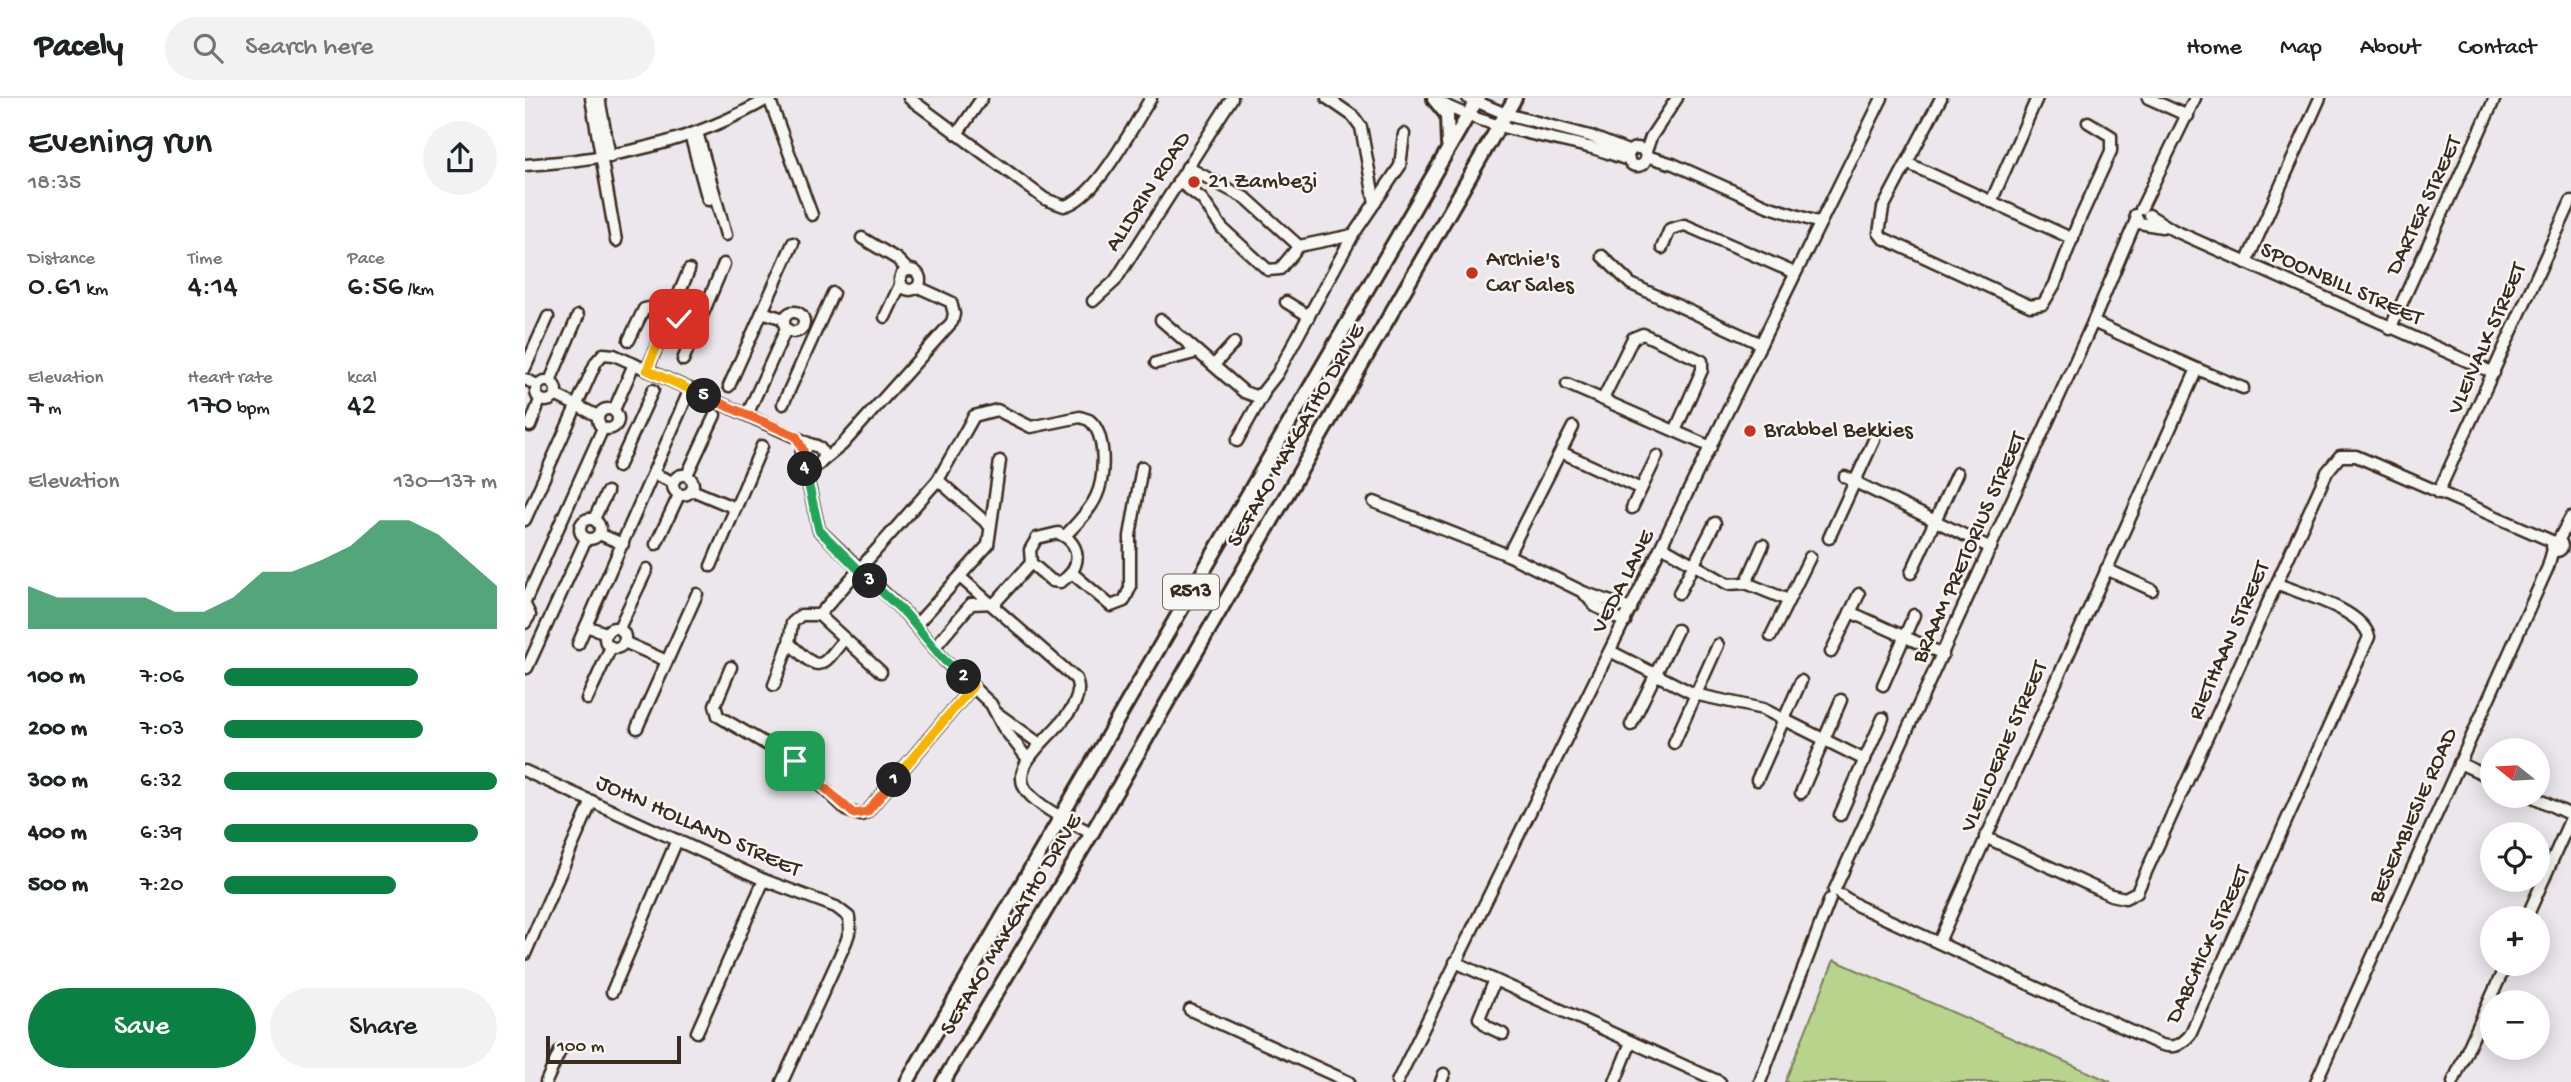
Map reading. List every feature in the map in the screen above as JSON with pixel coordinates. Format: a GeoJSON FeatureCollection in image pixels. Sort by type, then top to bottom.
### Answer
{"type":"FeatureCollection","features":[{"type":"Feature","properties":{"kind":"main road","name":"SEFAKO MAKGATHO DRIVE"},"geometry":{"type":"LineString","coordinates":[[943,1082],[1092,833],[1515,98]]}},
{"type":"Feature","properties":{"kind":"main road"},"geometry":{"type":"LineString","coordinates":[[1434,99],[1442,105],[1448,122],[1448,144],[1442,160]]}},
{"type":"Feature","properties":{"kind":"main road","name":"SEFAKO MAKGATHO DRIVE"},"geometry":{"type":"LineString","coordinates":[[907,1082],[1442,160],[1474,100]]}},
{"type":"Feature","properties":{"kind":"street"},"geometry":{"type":"LineString","coordinates":[[591,98],[606,158]]}},
{"type":"Feature","properties":{"kind":"street"},"geometry":{"type":"LineString","coordinates":[[599,98],[616,241]]}},
{"type":"Feature","properties":{"kind":"street"},"geometry":{"type":"LineString","coordinates":[[525,165],[606,158],[694,133],[769,98],[811,215]]}},
{"type":"Feature","properties":{"kind":"street"},"geometry":{"type":"LineString","coordinates":[[909,98],[1045,200],[1064,206],[1077,201],[1093,186],[1151,98]]}},
{"type":"Feature","properties":{"kind":"street"},"geometry":{"type":"LineString","coordinates":[[957,134],[982,98]]}},
{"type":"Feature","properties":{"kind":"street","name":"ALLDRIN ROAD"},"geometry":{"type":"LineString","coordinates":[[1093,301],[1115,281],[1232,98]]}},
{"type":"Feature","properties":{"kind":"street"},"geometry":{"type":"LineString","coordinates":[[1328,98],[1353,116],[1361,127],[1375,203]]}},
{"type":"Feature","properties":{"kind":"street"},"geometry":{"type":"LineString","coordinates":[[1641,156],[1677,98]]}},
{"type":"Feature","properties":{"kind":"street","name":"VEDA LANE"},"geometry":{"type":"LineString","coordinates":[[1397,1082],[1882,98]]}},
{"type":"Feature","properties":{"kind":"street"},"geometry":{"type":"LineString","coordinates":[[1941,98],[1880,217],[1878,230],[1883,238],[2027,305],[2037,306],[2047,299],[2112,145],[2108,132],[2088,122]]}},
{"type":"Feature","properties":{"kind":"street"},"geometry":{"type":"LineString","coordinates":[[1991,202],[2037,98]]}},
{"type":"Feature","properties":{"kind":"street"},"geometry":{"type":"LineString","coordinates":[[2148,98],[2187,116]]}},
{"type":"Feature","properties":{"kind":"street"},"geometry":{"type":"LineString","coordinates":[[2144,217],[2149,197],[2196,98]]}},
{"type":"Feature","properties":{"kind":"street"},"geometry":{"type":"LineString","coordinates":[[2246,263],[2320,98]]}},
{"type":"Feature","properties":{"kind":"street","name":"DARTER STREET"},"geometry":{"type":"LineString","coordinates":[[2390,329],[2495,98]]}},
{"type":"Feature","properties":{"kind":"street"},"geometry":{"type":"LineString","coordinates":[[1434,99],[1466,117],[1498,128],[1673,164],[1767,206],[1820,223]]}},
{"type":"Feature","properties":{"kind":"street"},"geometry":{"type":"LineString","coordinates":[[1474,100],[1506,114],[1590,136],[1641,156]]}},
{"type":"Feature","properties":{"kind":"street"},"geometry":{"type":"LineString","coordinates":[[694,133],[708,200]]}},
{"type":"Feature","properties":{"kind":"street"},"geometry":{"type":"LineString","coordinates":[[694,133],[726,235]]}},
{"type":"Feature","properties":{"kind":"street"},"geometry":{"type":"LineString","coordinates":[[1237,441],[1353,235],[1400,166],[1403,134]]}},
{"type":"Feature","properties":{"kind":"street"},"geometry":{"type":"LineString","coordinates":[[1909,164],[2073,239]]}},
{"type":"Feature","properties":{"kind":"street"},"geometry":{"type":"LineString","coordinates":[[1187,167],[1247,199],[1299,246]]}},
{"type":"Feature","properties":{"kind":"street"},"geometry":{"type":"LineString","coordinates":[[1178,181],[1202,198],[1222,228],[1268,270],[1280,269],[1299,246],[1353,235]]}},
{"type":"Feature","properties":{"kind":"street","name":"VLEIVALK STREET"},"geometry":{"type":"LineString","coordinates":[[2438,493],[2571,201]]}},
{"type":"Feature","properties":{"kind":"street","name":"SPOONBILL STREET"},"geometry":{"type":"LineString","coordinates":[[2144,217],[2390,329],[2494,373]]}},
{"type":"Feature","properties":{"kind":"street","name":"BRAAM PRETORIUS STREET"},"geometry":{"type":"LineString","coordinates":[[1761,1082],[1825,918],[1837,897],[1843,873],[2131,237],[2144,217]]}},
{"type":"Feature","properties":{"kind":"street"},"geometry":{"type":"LineString","coordinates":[[1662,248],[1670,229],[1685,225],[1795,274]]}},
{"type":"Feature","properties":{"kind":"street"},"geometry":{"type":"LineString","coordinates":[[862,238],[897,259],[907,270],[919,274],[918,287]]}},
{"type":"Feature","properties":{"kind":"street"},"geometry":{"type":"LineString","coordinates":[[1325,239],[1341,257]]}},
{"type":"Feature","properties":{"kind":"street"},"geometry":{"type":"LineString","coordinates":[[729,386],[793,243]]}},
{"type":"Feature","properties":{"kind":"street"},"geometry":{"type":"LineString","coordinates":[[1602,256],[1631,284],[1761,344]]}},
{"type":"Feature","properties":{"kind":"street"},"geometry":{"type":"LineString","coordinates":[[683,360],[724,264]]}},
{"type":"Feature","properties":{"kind":"street"},"geometry":{"type":"LineString","coordinates":[[647,370],[677,304],[689,270]]}},
{"type":"Feature","properties":{"kind":"street"},"geometry":{"type":"LineString","coordinates":[[885,317],[901,283],[900,276],[907,270]]}},
{"type":"Feature","properties":{"kind":"street"},"geometry":{"type":"LineString","coordinates":[[813,464],[835,450],[952,321],[954,314],[951,302],[918,287],[908,290],[901,283]]}},
{"type":"Feature","properties":{"kind":"street"},"geometry":{"type":"LineString","coordinates":[[783,404],[833,293]]}},
{"type":"Feature","properties":{"kind":"street"},"geometry":{"type":"LineString","coordinates":[[1286,302],[1309,316]]}},
{"type":"Feature","properties":{"kind":"street"},"geometry":{"type":"LineString","coordinates":[[677,304],[681,321],[688,323],[699,318]]}},
{"type":"Feature","properties":{"kind":"street"},"geometry":{"type":"LineString","coordinates":[[629,340],[645,309],[694,304],[699,318]]}},
{"type":"Feature","properties":{"kind":"street"},"geometry":{"type":"LineString","coordinates":[[762,312],[785,324],[795,333],[803,327]]}},
{"type":"Feature","properties":{"kind":"street"},"geometry":{"type":"LineString","coordinates":[[747,415],[787,314],[797,312],[803,317],[803,327]]}},
{"type":"Feature","properties":{"kind":"street"},"geometry":{"type":"LineString","coordinates":[[525,380],[537,385],[549,381],[578,316]]}},
{"type":"Feature","properties":{"kind":"street"},"geometry":{"type":"LineString","coordinates":[[525,368],[548,317]]}},
{"type":"Feature","properties":{"kind":"street"},"geometry":{"type":"LineString","coordinates":[[1161,320],[1250,395],[1258,395],[1268,387]]}},
{"type":"Feature","properties":{"kind":"street"},"geometry":{"type":"LineString","coordinates":[[2093,322],[2243,388]]}},
{"type":"Feature","properties":{"kind":"street"},"geometry":{"type":"LineString","coordinates":[[803,327],[816,331]]}},
{"type":"Feature","properties":{"kind":"street"},"geometry":{"type":"LineString","coordinates":[[1603,399],[1633,338],[1643,334],[1702,362],[1702,370],[1675,431]]}},
{"type":"Feature","properties":{"kind":"street"},"geometry":{"type":"LineString","coordinates":[[1213,365],[1234,342]]}},
{"type":"Feature","properties":{"kind":"street"},"geometry":{"type":"LineString","coordinates":[[1156,363],[1198,352]]}},
{"type":"Feature","properties":{"kind":"street"},"geometry":{"type":"LineString","coordinates":[[525,520],[529,499],[600,357],[614,355],[817,447],[835,450]]}},
{"type":"Feature","properties":{"kind":"street"},"geometry":{"type":"LineString","coordinates":[[614,410],[634,364]]}},
{"type":"Feature","properties":{"kind":"street","name":"VLEILOERIE STREET"},"geometry":{"type":"LineString","coordinates":[[1939,942],[2197,369]]}},
{"type":"Feature","properties":{"kind":"street"},"geometry":{"type":"LineString","coordinates":[[540,400],[551,400],[555,395],[556,388],[549,381]]}},
{"type":"Feature","properties":{"kind":"street"},"geometry":{"type":"LineString","coordinates":[[1567,384],[1710,447]]}},
{"type":"Feature","properties":{"kind":"street"},"geometry":{"type":"LineString","coordinates":[[537,385],[535,391],[540,400]]}},
{"type":"Feature","properties":{"kind":"street"},"geometry":{"type":"LineString","coordinates":[[578,644],[691,389]]}},
{"type":"Feature","properties":{"kind":"street"},"geometry":{"type":"LineString","coordinates":[[618,467],[653,390]]}},
{"type":"Feature","properties":{"kind":"street"},"geometry":{"type":"LineString","coordinates":[[546,625],[527,621],[530,612],[525,603],[603,428],[598,416],[555,395]]}},
{"type":"Feature","properties":{"kind":"street"},"geometry":{"type":"LineString","coordinates":[[530,426],[540,400]]}},
{"type":"Feature","properties":{"kind":"street"},"geometry":{"type":"LineString","coordinates":[[598,416],[605,409],[614,410],[618,423]]}},
{"type":"Feature","properties":{"kind":"street"},"geometry":{"type":"LineString","coordinates":[[774,685],[789,643],[789,631],[796,618],[819,615],[938,480],[969,422],[985,412],[1001,411],[1031,427],[1080,417],[1089,420],[1101,440],[1099,489],[1088,510],[1065,536]]}},
{"type":"Feature","properties":{"kind":"street"},"geometry":{"type":"LineString","coordinates":[[687,475],[715,415]]}},
{"type":"Feature","properties":{"kind":"street"},"geometry":{"type":"LineString","coordinates":[[618,423],[634,431]]}},
{"type":"Feature","properties":{"kind":"street"},"geometry":{"type":"LineString","coordinates":[[603,428],[610,429],[618,423]]}},
{"type":"Feature","properties":{"kind":"street"},"geometry":{"type":"LineString","coordinates":[[1508,555],[1573,427]]}},
{"type":"Feature","properties":{"kind":"street"},"geometry":{"type":"LineString","coordinates":[[796,436],[813,464]]}},
{"type":"Feature","properties":{"kind":"street"},"geometry":{"type":"LineString","coordinates":[[1829,538],[1850,480],[1874,440]]}},
{"type":"Feature","properties":{"kind":"street"},"geometry":{"type":"LineString","coordinates":[[711,566],[762,446]]}},
{"type":"Feature","properties":{"kind":"street"},"geometry":{"type":"LineString","coordinates":[[803,450],[817,447]]}},
{"type":"Feature","properties":{"kind":"street"},"geometry":{"type":"LineString","coordinates":[[817,447],[823,456],[813,464],[807,481],[819,530],[916,625],[944,660],[973,686],[997,713],[1040,744]]}},
{"type":"Feature","properties":{"kind":"street"},"geometry":{"type":"LineString","coordinates":[[1561,452],[1641,489]]}},
{"type":"Feature","properties":{"kind":"street"},"geometry":{"type":"LineString","coordinates":[[1632,508],[1657,456]]}},
{"type":"Feature","properties":{"kind":"street","name":"RIETHAAN STREET"},"geometry":{"type":"LineString","coordinates":[[1985,837],[2111,895],[2125,898],[2137,892],[2327,472],[2340,456],[2356,456],[2556,546]]}},
{"type":"Feature","properties":{"kind":"street"},"geometry":{"type":"LineString","coordinates":[[916,625],[988,545],[1000,461]]}},
{"type":"Feature","properties":{"kind":"street"},"geometry":{"type":"LineString","coordinates":[[1072,573],[1111,606],[1124,601],[1130,588],[1130,536],[1142,467]]}},
{"type":"Feature","properties":{"kind":"street"},"geometry":{"type":"LineString","coordinates":[[654,474],[673,482]]}},
{"type":"Feature","properties":{"kind":"street"},"geometry":{"type":"LineString","coordinates":[[1911,573],[1957,474]]}},
{"type":"Feature","properties":{"kind":"street"},"geometry":{"type":"LineString","coordinates":[[687,475],[692,480],[692,490],[688,495],[679,495],[673,489],[673,482],[677,477],[687,475]]}},
{"type":"Feature","properties":{"kind":"street"},"geometry":{"type":"LineString","coordinates":[[938,480],[990,526]]}},
{"type":"Feature","properties":{"kind":"street"},"geometry":{"type":"LineString","coordinates":[[1850,480],[1990,548]]}},
{"type":"Feature","properties":{"kind":"street"},"geometry":{"type":"LineString","coordinates":[[692,490],[735,508]]}},
{"type":"Feature","properties":{"kind":"street"},"geometry":{"type":"LineString","coordinates":[[593,519],[607,492]]}},
{"type":"Feature","properties":{"kind":"street"},"geometry":{"type":"LineString","coordinates":[[656,544],[679,495]]}},
{"type":"Feature","properties":{"kind":"street"},"geometry":{"type":"LineString","coordinates":[[1374,502],[1508,555],[1583,592],[1631,609]]}},
{"type":"Feature","properties":{"kind":"street"},"geometry":{"type":"LineString","coordinates":[[563,519],[580,526]]}},
{"type":"Feature","properties":{"kind":"street"},"geometry":{"type":"LineString","coordinates":[[593,519],[600,527],[599,534],[594,539],[586,539],[580,533],[580,526],[584,521],[593,519]]}},
{"type":"Feature","properties":{"kind":"street","name":"BESEMBIESIE ROAD"},"geometry":{"type":"LineString","coordinates":[[2316,1082],[2569,521]]}},
{"type":"Feature","properties":{"kind":"street"},"geometry":{"type":"LineString","coordinates":[[1678,593],[1715,523]]}},
{"type":"Feature","properties":{"kind":"street"},"geometry":{"type":"LineString","coordinates":[[934,648],[971,604],[995,603],[1003,597],[1031,564],[1030,550],[1037,538],[1051,533],[1065,536],[1077,554],[1072,573],[1057,582],[1031,564]]}},
{"type":"Feature","properties":{"kind":"street"},"geometry":{"type":"LineString","coordinates":[[599,534],[623,544]]}},
{"type":"Feature","properties":{"kind":"street"},"geometry":{"type":"LineString","coordinates":[[527,668],[586,539]]}},
{"type":"Feature","properties":{"kind":"street"},"geometry":{"type":"LineString","coordinates":[[1746,583],[1763,545]]}},
{"type":"Feature","properties":{"kind":"street"},"geometry":{"type":"LineString","coordinates":[[1663,547],[1728,584],[1746,583],[1788,600]]}},
{"type":"Feature","properties":{"kind":"street"},"geometry":{"type":"LineString","coordinates":[[1771,636],[1810,557]]}},
{"type":"Feature","properties":{"kind":"street"},"geometry":{"type":"LineString","coordinates":[[619,628],[647,569]]}},
{"type":"Feature","properties":{"kind":"street"},"geometry":{"type":"LineString","coordinates":[[2106,569],[2152,590]]}},
{"type":"Feature","properties":{"kind":"street"},"geometry":{"type":"LineString","coordinates":[[960,577],[1068,671],[1078,685],[1076,703],[1027,758],[1023,772],[1028,792],[1061,817],[1092,833]]}},
{"type":"Feature","properties":{"kind":"street","name":"DABCHICK STREET"},"geometry":{"type":"LineString","coordinates":[[1837,897],[2159,1044],[2173,1047],[2183,1043],[2190,1035],[2369,637],[2364,624],[2353,616],[2278,584]]}},
{"type":"Feature","properties":{"kind":"street"},"geometry":{"type":"LineString","coordinates":[[1583,592],[1595,606],[1625,622]]}},
{"type":"Feature","properties":{"kind":"street"},"geometry":{"type":"LineString","coordinates":[[637,728],[697,594]]}},
{"type":"Feature","properties":{"kind":"street"},"geometry":{"type":"LineString","coordinates":[[1831,652],[1859,594]]}},
{"type":"Feature","properties":{"kind":"street"},"geometry":{"type":"LineString","coordinates":[[1850,612],[1943,654]]}},
{"type":"Feature","properties":{"kind":"street"},"geometry":{"type":"LineString","coordinates":[[819,615],[881,672]]}},
{"type":"Feature","properties":{"kind":"street"},"geometry":{"type":"LineString","coordinates":[[1883,685],[1914,615]]}},
{"type":"Feature","properties":{"kind":"street"},"geometry":{"type":"LineString","coordinates":[[586,626],[606,633]]}},
{"type":"Feature","properties":{"kind":"street"},"geometry":{"type":"LineString","coordinates":[[612,628],[619,628],[624,632],[624,642],[620,647],[611,648],[605,642],[606,633],[612,628]]}},
{"type":"Feature","properties":{"kind":"street"},"geometry":{"type":"LineString","coordinates":[[1631,725],[1677,629]]}},
{"type":"Feature","properties":{"kind":"street"},"geometry":{"type":"LineString","coordinates":[[789,643],[812,664],[820,666],[825,664],[845,639]]}},
{"type":"Feature","properties":{"kind":"street"},"geometry":{"type":"LineString","coordinates":[[624,642],[667,661]]}},
{"type":"Feature","properties":{"kind":"street"},"geometry":{"type":"LineString","coordinates":[[1674,743],[1718,645]]}},
{"type":"Feature","properties":{"kind":"street"},"geometry":{"type":"LineString","coordinates":[[587,699],[611,648]]}},
{"type":"Feature","properties":{"kind":"street"},"geometry":{"type":"LineString","coordinates":[[1610,652],[1694,694],[1756,707],[1865,760]]}},
{"type":"Feature","properties":{"kind":"street"},"geometry":{"type":"LineString","coordinates":[[731,667],[715,705],[718,716],[795,761],[848,811],[861,815],[867,812],[973,686]]}},
{"type":"Feature","properties":{"kind":"street"},"geometry":{"type":"LineString","coordinates":[[1757,780],[1801,681]]}},
{"type":"Feature","properties":{"kind":"street"},"geometry":{"type":"LineString","coordinates":[[1801,793],[1841,700]]}},
{"type":"Feature","properties":{"kind":"street"},"geometry":{"type":"LineString","coordinates":[[997,713],[1003,727],[1027,758]]}},
{"type":"Feature","properties":{"kind":"street"},"geometry":{"type":"LineString","coordinates":[[1840,815],[1882,718]]}},
{"type":"Feature","properties":{"kind":"street"},"geometry":{"type":"LineString","coordinates":[[2459,763],[2480,773]]}},
{"type":"Feature","properties":{"kind":"street","name":"JOHN HOLLAND STREET"},"geometry":{"type":"LineString","coordinates":[[525,771],[764,880],[836,907],[851,922],[846,942],[782,1082]]}},
{"type":"Feature","properties":{"kind":"street"},"geometry":{"type":"LineString","coordinates":[[525,954],[592,801]]}},
{"type":"Feature","properties":{"kind":"street"},"geometry":{"type":"LineString","coordinates":[[2532,906],[2571,816],[2550,806]]}},
{"type":"Feature","properties":{"kind":"street"},"geometry":{"type":"LineString","coordinates":[[612,992],[677,841]]}},
{"type":"Feature","properties":{"kind":"street"},"geometry":{"type":"LineString","coordinates":[[697,1032],[764,880]]}},
{"type":"Feature","properties":{"kind":"street"},"geometry":{"type":"LineString","coordinates":[[1455,962],[1494,982],[1720,1082]]}},
{"type":"Feature","properties":{"kind":"street"},"geometry":{"type":"LineString","coordinates":[[2453,1082],[2501,976]]}},
{"type":"Feature","properties":{"kind":"street"},"geometry":{"type":"LineString","coordinates":[[1494,982],[1479,1018],[1488,1027],[1503,1034]]}},
{"type":"Feature","properties":{"kind":"street"},"geometry":{"type":"LineString","coordinates":[[1190,1010],[1349,1082]]}},
{"type":"Feature","properties":{"kind":"street"},"geometry":{"type":"LineString","coordinates":[[1615,1082],[1631,1042]]}},
{"type":"Feature","properties":{"kind":"street"},"geometry":{"type":"LineString","coordinates":[[545,1082],[560,1051]]}},
{"type":"Feature","properties":{"kind":"green space"},"geometry":{"type":"Polygon","coordinates":[[[1834,960],[2111,1082],[1785,1082],[1834,960]]]}},
{"type":"Feature","properties":{"kind":"place","name":"21 Zambezi"},"geometry":{"type":"Point","coordinates":[1194,182]}},
{"type":"Feature","properties":{"kind":"place","name":"Archie's Car Sales"},"geometry":{"type":"Point","coordinates":[1472,273]}},
{"type":"Feature","properties":{"kind":"place","name":"Brabbel Bekkies"},"geometry":{"type":"Point","coordinates":[1750,431]}},
{"type":"Feature","properties":{"kind":"route"},"geometry":{"type":"LineString","coordinates":[[679,319],[677,309],[670,313],[647,370],[796,436],[803,450],[801,457],[819,530],[906,614],[944,660],[973,686],[867,812],[861,815],[848,811],[795,761]]}}]}
